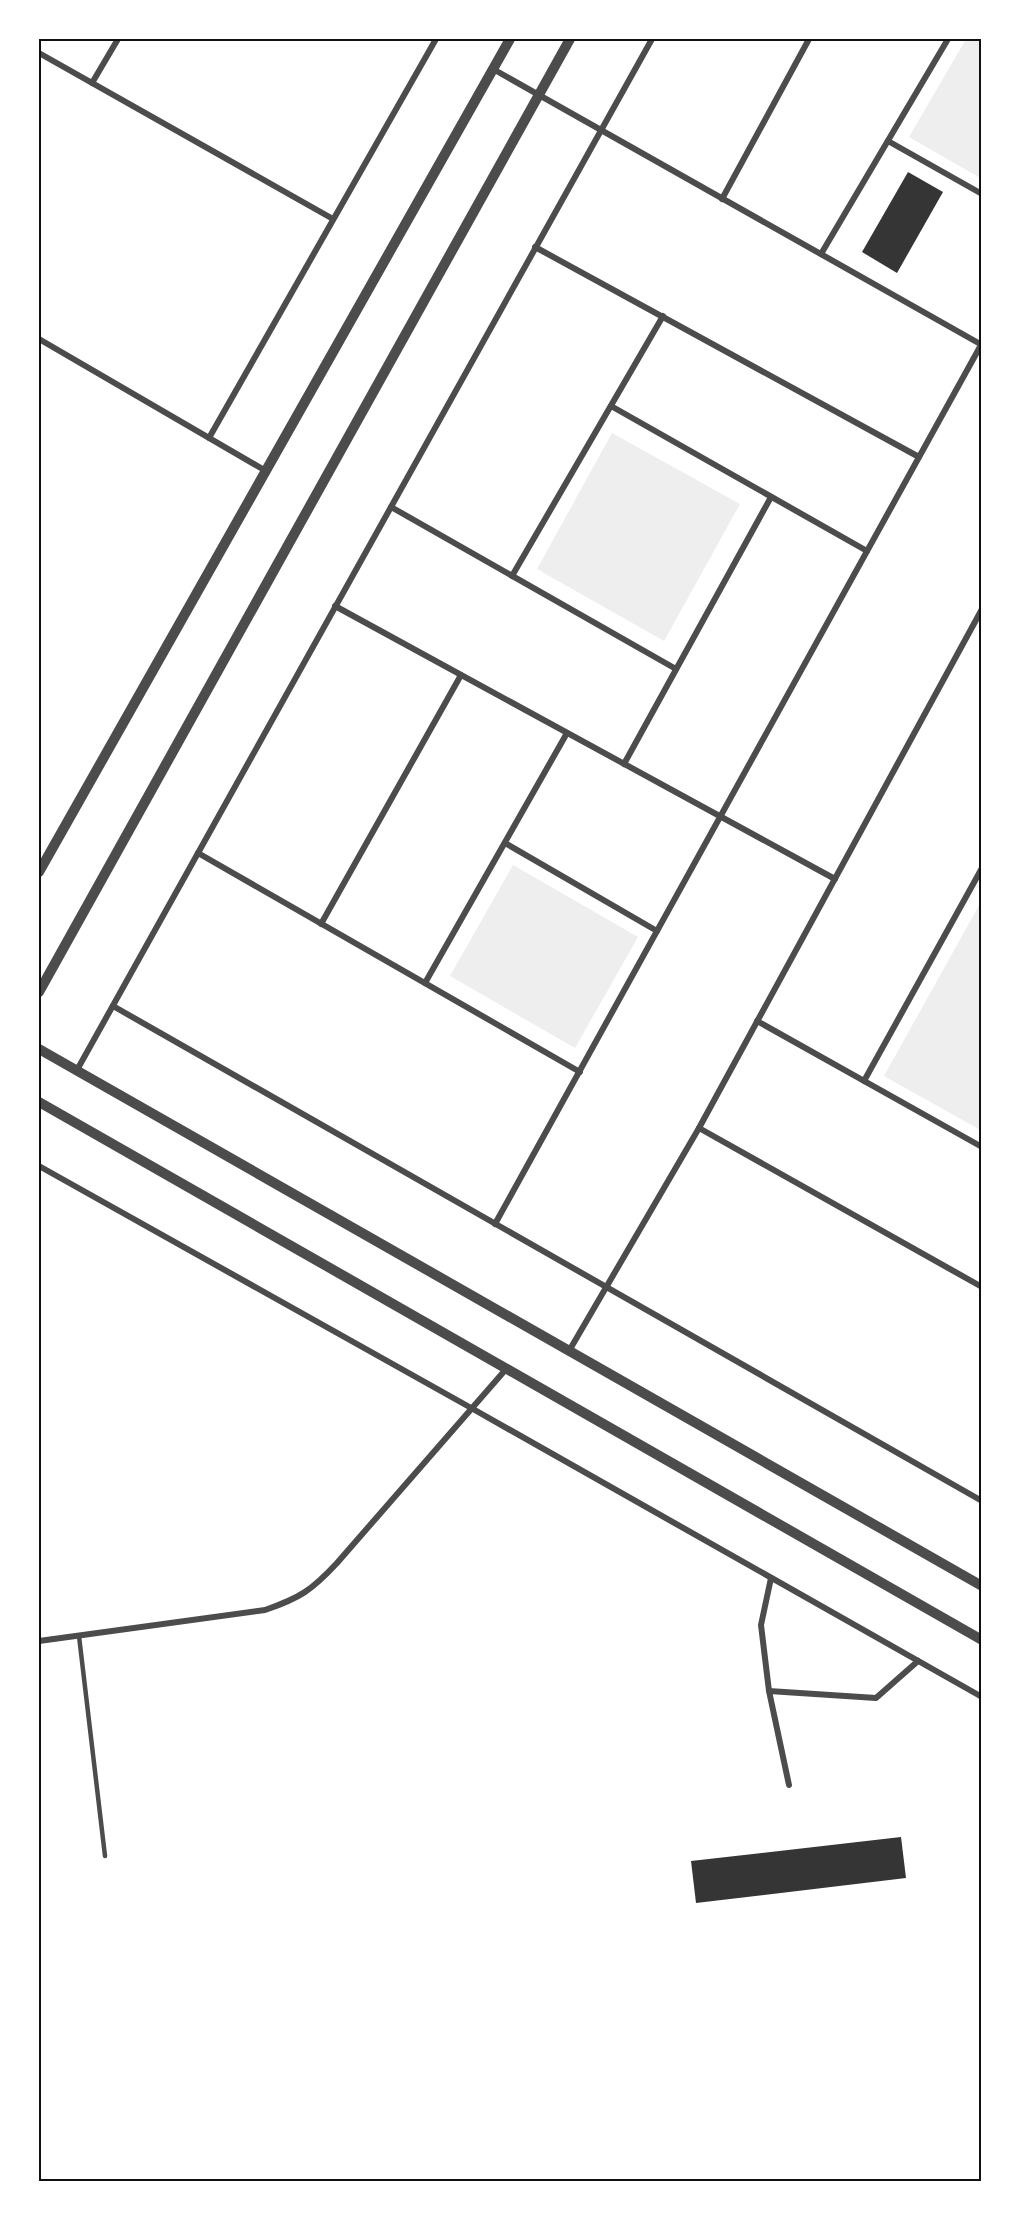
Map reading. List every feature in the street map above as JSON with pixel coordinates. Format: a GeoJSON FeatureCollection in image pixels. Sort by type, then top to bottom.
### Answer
{"type":"FeatureCollection","features":[{"type":"Feature","properties":{"kind":"street"},"geometry":{"type":"LineString","coordinates":[[92,83],[118,39]]}},
{"type":"Feature","properties":{"kind":"street"},"geometry":{"type":"LineString","coordinates":[[209,438],[436,39]]}},
{"type":"Feature","properties":{"kind":"street"},"geometry":{"type":"LineString","coordinates":[[39,872],[510,39]]}},
{"type":"Feature","properties":{"kind":"street"},"geometry":{"type":"LineString","coordinates":[[39,992],[570,39]]}},
{"type":"Feature","properties":{"kind":"street"},"geometry":{"type":"LineString","coordinates":[[77,1070],[652,39]]}},
{"type":"Feature","properties":{"kind":"street"},"geometry":{"type":"LineString","coordinates":[[722,199],[809,39]]}},
{"type":"Feature","properties":{"kind":"street"},"geometry":{"type":"LineString","coordinates":[[821,254],[948,39]]}},
{"type":"Feature","properties":{"kind":"street"},"geometry":{"type":"LineString","coordinates":[[39,53],[333,219]]}},
{"type":"Feature","properties":{"kind":"street"},"geometry":{"type":"LineString","coordinates":[[493,69],[982,345],[495,1224]]}},
{"type":"Feature","properties":{"kind":"street"},"geometry":{"type":"LineString","coordinates":[[888,141],[982,194]]}},
{"type":"Feature","properties":{"kind":"street"},"geometry":{"type":"LineString","coordinates":[[536,247],[920,457]]}},
{"type":"Feature","properties":{"kind":"street"},"geometry":{"type":"LineString","coordinates":[[512,576],[663,316]]}},
{"type":"Feature","properties":{"kind":"street"},"geometry":{"type":"LineString","coordinates":[[39,339],[266,471]]}},
{"type":"Feature","properties":{"kind":"street"},"geometry":{"type":"LineString","coordinates":[[611,406],[867,551]]}},
{"type":"Feature","properties":{"kind":"street"},"geometry":{"type":"LineString","coordinates":[[624,764],[771,497]]}},
{"type":"Feature","properties":{"kind":"street"},"geometry":{"type":"LineString","coordinates":[[391,507],[676,669]]}},
{"type":"Feature","properties":{"kind":"street"},"geometry":{"type":"LineString","coordinates":[[335,606],[835,879]]}},
{"type":"Feature","properties":{"kind":"street"},"geometry":{"type":"LineString","coordinates":[[569,1351],[699,1128],[982,609]]}},
{"type":"Feature","properties":{"kind":"street"},"geometry":{"type":"LineString","coordinates":[[321,924],[461,675]]}},
{"type":"Feature","properties":{"kind":"street"},"geometry":{"type":"LineString","coordinates":[[425,983],[567,733]]}},
{"type":"Feature","properties":{"kind":"street"},"geometry":{"type":"LineString","coordinates":[[505,843],[657,931]]}},
{"type":"Feature","properties":{"kind":"street"},"geometry":{"type":"LineString","coordinates":[[198,853],[580,1072]]}},
{"type":"Feature","properties":{"kind":"street"},"geometry":{"type":"LineString","coordinates":[[864,1081],[982,868]]}},
{"type":"Feature","properties":{"kind":"street"},"geometry":{"type":"LineString","coordinates":[[113,1006],[982,1501]]}},
{"type":"Feature","properties":{"kind":"street"},"geometry":{"type":"LineString","coordinates":[[757,1021],[982,1147]]}},
{"type":"Feature","properties":{"kind":"street"},"geometry":{"type":"LineString","coordinates":[[39,1049],[982,1586]]}},
{"type":"Feature","properties":{"kind":"street"},"geometry":{"type":"LineString","coordinates":[[39,1102],[982,1640]]}},
{"type":"Feature","properties":{"kind":"street"},"geometry":{"type":"LineString","coordinates":[[699,1128],[982,1287]]}},
{"type":"Feature","properties":{"kind":"street"},"geometry":{"type":"LineString","coordinates":[[39,1166],[982,1697]]}},
{"type":"Feature","properties":{"kind":"street"},"geometry":{"type":"LineString","coordinates":[[39,1641],[265,1610],[294,1600],[318,1583],[338,1563],[507,1368]]}},
{"type":"Feature","properties":{"kind":"street"},"geometry":{"type":"LineString","coordinates":[[771,1578],[761,1625],[769,1690],[789,1785]]}},
{"type":"Feature","properties":{"kind":"street"},"geometry":{"type":"LineString","coordinates":[[769,1690],[876,1698],[918,1661]]}},
{"type":"Feature","properties":{"kind":"lane"},"geometry":{"type":"LineString","coordinates":[[79,1636],[105,1856]]}},
{"type":"Feature","properties":{"kind":"shaded area"},"geometry":{"type":"Polygon","coordinates":[[[966,39],[982,39],[982,179],[909,137],[966,39]]]}},
{"type":"Feature","properties":{"kind":"shaded area"},"geometry":{"type":"Polygon","coordinates":[[[612,433],[740,504],[664,641],[537,569],[612,433]]]}},
{"type":"Feature","properties":{"kind":"shaded area"},"geometry":{"type":"Polygon","coordinates":[[[513,865],[638,937],[575,1048],[450,976],[513,865]]]}},
{"type":"Feature","properties":{"kind":"shaded area"},"geometry":{"type":"Polygon","coordinates":[[[982,900],[982,1131],[884,1076],[982,900]]]}},
{"type":"Feature","properties":{"kind":"building"},"geometry":{"type":"Polygon","coordinates":[[[908,172],[943,192],[897,273],[862,252],[908,172]]]}},
{"type":"Feature","properties":{"kind":"building"},"geometry":{"type":"Polygon","coordinates":[[[901,1837],[906,1878],[696,1903],[691,1861],[901,1837]]]}}]}
